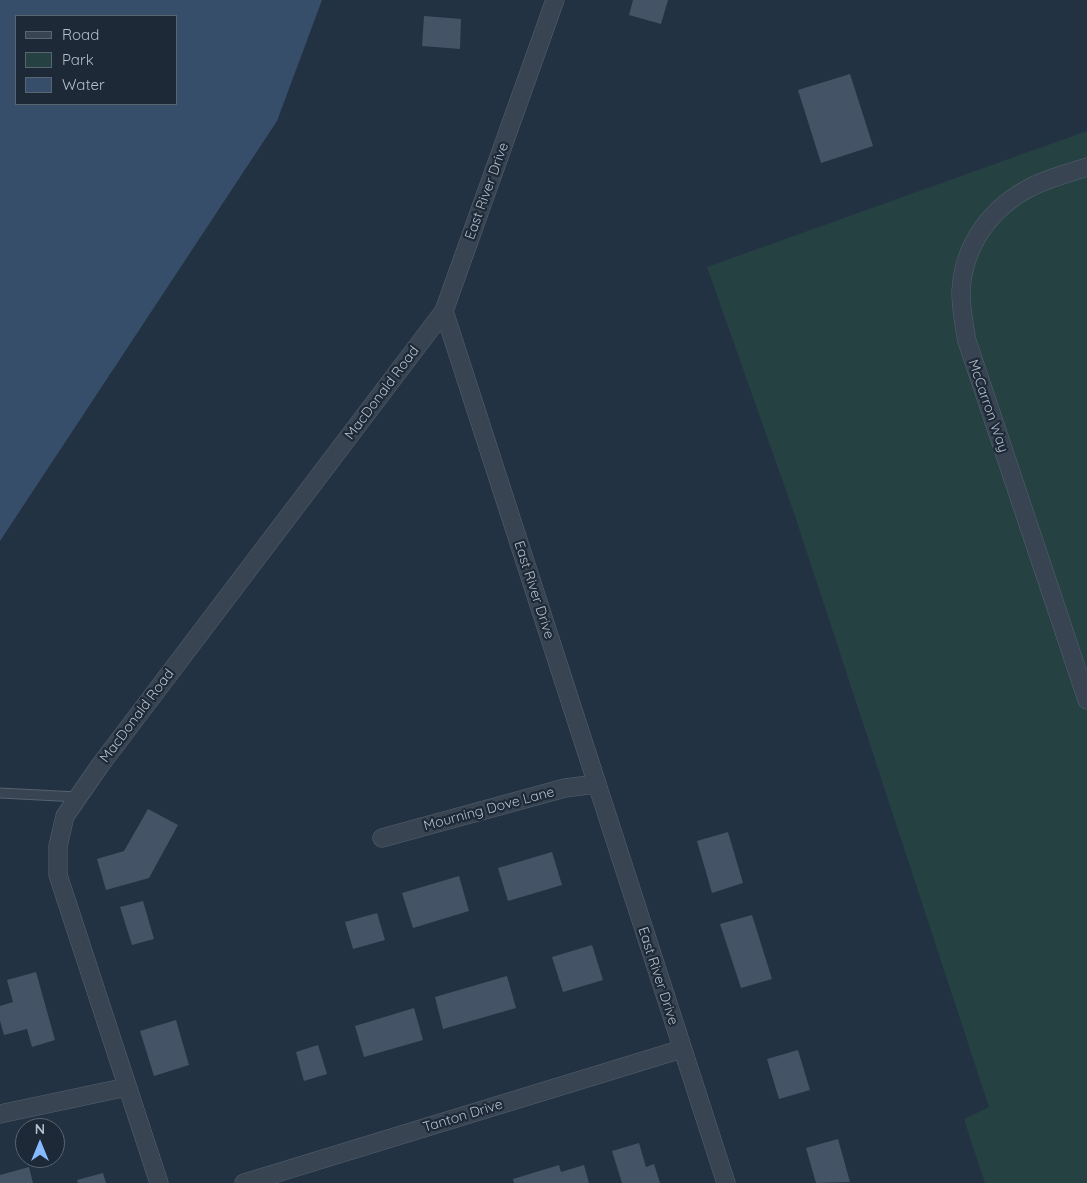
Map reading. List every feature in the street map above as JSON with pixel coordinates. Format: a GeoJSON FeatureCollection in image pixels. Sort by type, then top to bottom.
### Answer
{"type":"FeatureCollection","features":[{"type":"Feature","properties":{"kind":"street","name":"East River Drive"},"geometry":{"type":"LineString","coordinates":[[555,0],[444,311],[726,1183]]}},
{"type":"Feature","properties":{"kind":"street","name":"McCarron Way"},"geometry":{"type":"LineString","coordinates":[[1087,167],[1033,186],[1009,200],[989,218],[974,240],[964,269],[961,291],[962,314],[967,341],[1087,700]]}},
{"type":"Feature","properties":{"kind":"street","name":"MacDonald Road"},"geometry":{"type":"LineString","coordinates":[[159,1183],[58,875],[58,846],[65,816],[107,756],[444,311]]}},
{"type":"Feature","properties":{"kind":"street","name":"Mourning Dove Lane"},"geometry":{"type":"LineString","coordinates":[[382,838],[565,788],[596,784]]}},
{"type":"Feature","properties":{"kind":"street","name":"Tanton Drive"},"geometry":{"type":"LineString","coordinates":[[244,1183],[682,1048]]}},
{"type":"Feature","properties":{"kind":"street"},"geometry":{"type":"LineString","coordinates":[[0,1114],[126,1087]]}},
{"type":"Feature","properties":{"kind":"lane"},"geometry":{"type":"LineString","coordinates":[[0,793],[78,797]]}},
{"type":"Feature","properties":{"kind":"green space"},"geometry":{"type":"Polygon","coordinates":[[[1087,131],[1087,1183],[985,1183],[964,1119],[989,1107],[795,516],[707,267],[1087,131]]]}},
{"type":"Feature","properties":{"kind":"water"},"geometry":{"type":"Polygon","coordinates":[[[0,0],[322,0],[277,121],[0,541],[0,0]]]}},
{"type":"Feature","properties":{"kind":"building"},"geometry":{"type":"Polygon","coordinates":[[[633,0],[668,0],[661,24],[629,15],[633,0]]]}},
{"type":"Feature","properties":{"kind":"building"},"geometry":{"type":"Polygon","coordinates":[[[424,16],[461,19],[460,49],[422,46],[424,16]]]}},
{"type":"Feature","properties":{"kind":"building"},"geometry":{"type":"Polygon","coordinates":[[[850,74],[873,146],[821,163],[798,90],[850,74]]]}},
{"type":"Feature","properties":{"kind":"building"},"geometry":{"type":"Polygon","coordinates":[[[148,809],[178,825],[149,878],[106,890],[97,859],[124,851],[148,809]]]}},
{"type":"Feature","properties":{"kind":"building"},"geometry":{"type":"Polygon","coordinates":[[[728,832],[743,883],[712,893],[697,841],[728,832]]]}},
{"type":"Feature","properties":{"kind":"building"},"geometry":{"type":"Polygon","coordinates":[[[552,852],[562,885],[508,901],[498,868],[552,852]]]}},
{"type":"Feature","properties":{"kind":"building"},"geometry":{"type":"Polygon","coordinates":[[[459,876],[469,911],[413,928],[402,893],[459,876]]]}},
{"type":"Feature","properties":{"kind":"building"},"geometry":{"type":"Polygon","coordinates":[[[143,901],[154,939],[132,945],[120,907],[143,901]]]}},
{"type":"Feature","properties":{"kind":"building"},"geometry":{"type":"Polygon","coordinates":[[[377,913],[385,940],[353,949],[345,922],[377,913]]]}},
{"type":"Feature","properties":{"kind":"building"},"geometry":{"type":"Polygon","coordinates":[[[752,915],[772,979],[741,988],[720,924],[752,915]]]}},
{"type":"Feature","properties":{"kind":"building"},"geometry":{"type":"Polygon","coordinates":[[[592,945],[603,980],[563,992],[552,957],[592,945]]]}},
{"type":"Feature","properties":{"kind":"building"},"geometry":{"type":"Polygon","coordinates":[[[36,972],[55,1040],[32,1047],[27,1029],[4,1035],[0,1021],[0,1006],[13,1002],[7,980],[36,972]]]}},
{"type":"Feature","properties":{"kind":"building"},"geometry":{"type":"Polygon","coordinates":[[[507,976],[516,1008],[443,1029],[435,997],[507,976]]]}},
{"type":"Feature","properties":{"kind":"building"},"geometry":{"type":"Polygon","coordinates":[[[414,1008],[423,1040],[364,1057],[355,1026],[414,1008]]]}},
{"type":"Feature","properties":{"kind":"building"},"geometry":{"type":"Polygon","coordinates":[[[176,1020],[189,1065],[154,1076],[140,1031],[176,1020]]]}},
{"type":"Feature","properties":{"kind":"building"},"geometry":{"type":"Polygon","coordinates":[[[318,1045],[327,1074],[304,1081],[296,1052],[318,1045]]]}},
{"type":"Feature","properties":{"kind":"building"},"geometry":{"type":"Polygon","coordinates":[[[798,1050],[810,1090],[779,1099],[767,1059],[798,1050]]]}},
{"type":"Feature","properties":{"kind":"building"},"geometry":{"type":"Polygon","coordinates":[[[838,1139],[850,1182],[816,1183],[806,1148],[838,1139]]]}},
{"type":"Feature","properties":{"kind":"building"},"geometry":{"type":"Polygon","coordinates":[[[639,1143],[646,1167],[654,1164],[660,1183],[622,1183],[612,1151],[639,1143]]]}},
{"type":"Feature","properties":{"kind":"building"},"geometry":{"type":"Polygon","coordinates":[[[559,1165],[561,1172],[584,1165],[589,1183],[514,1183],[513,1179],[559,1165]]]}},
{"type":"Feature","properties":{"kind":"building"},"geometry":{"type":"Polygon","coordinates":[[[29,1168],[33,1183],[0,1183],[0,1175],[29,1168]]]}},
{"type":"Feature","properties":{"kind":"building"},"geometry":{"type":"Polygon","coordinates":[[[103,1173],[106,1183],[78,1183],[77,1180],[103,1173]]]}}]}
